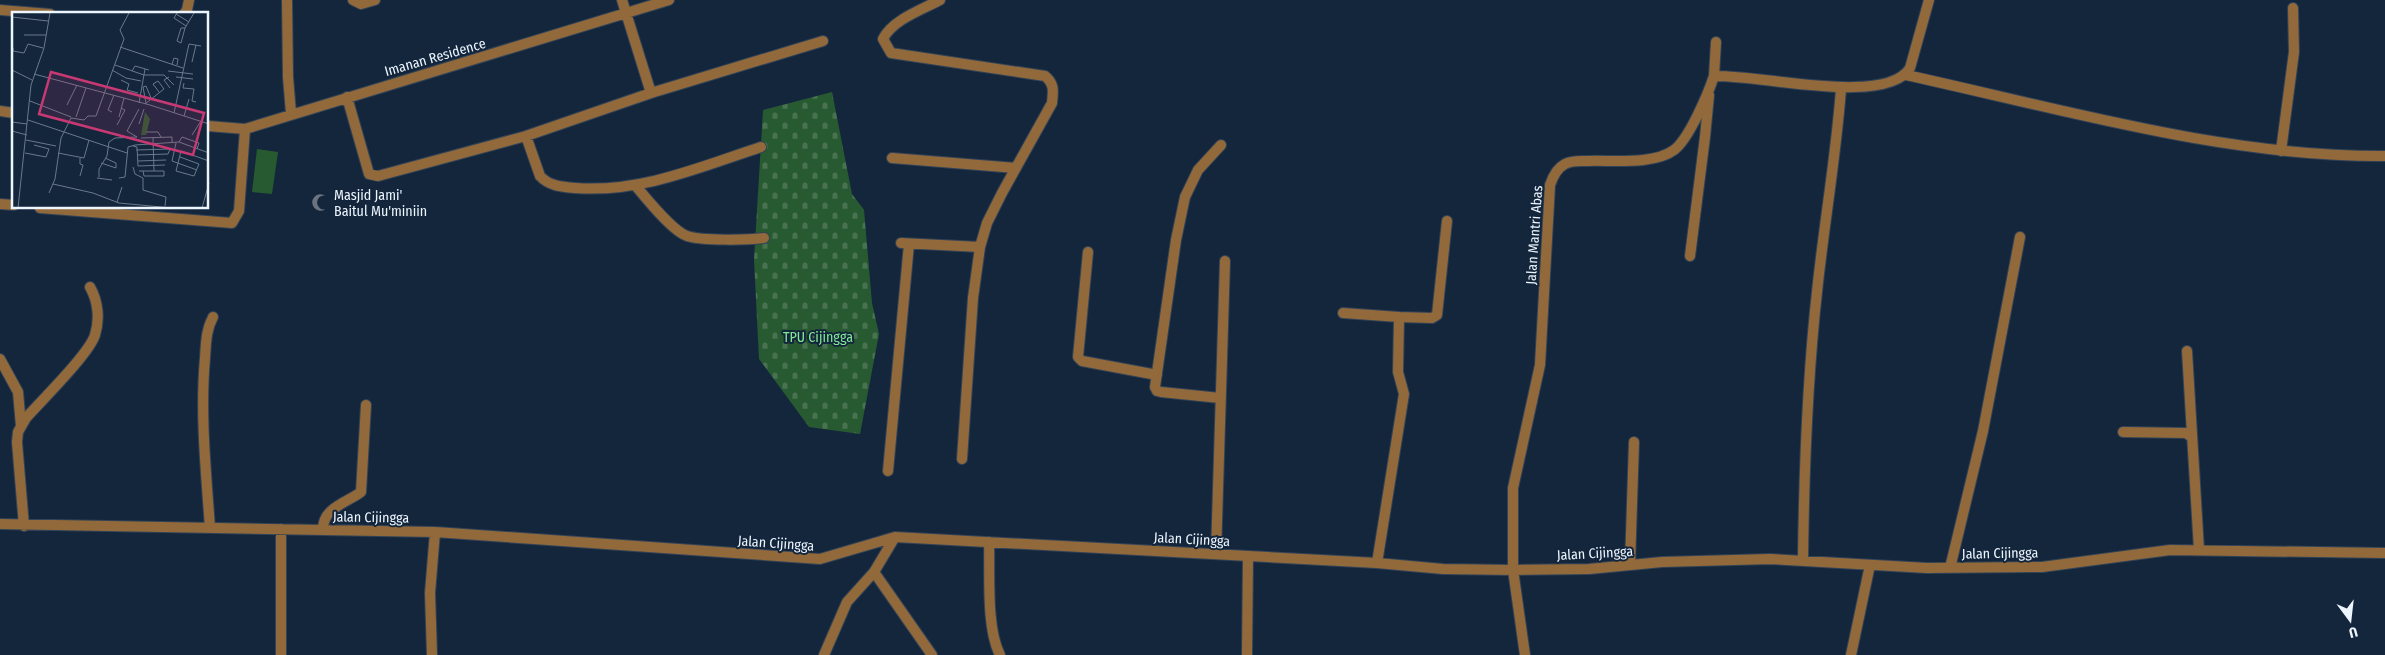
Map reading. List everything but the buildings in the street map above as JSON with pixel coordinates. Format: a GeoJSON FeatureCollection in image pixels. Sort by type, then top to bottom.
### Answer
{"type":"FeatureCollection","features":[{"type":"Feature","properties":{"kind":"street"},"geometry":{"type":"LineString","coordinates":[[186,12],[189,0]]}},
{"type":"Feature","properties":{"kind":"street"},"geometry":{"type":"LineString","coordinates":[[287,0],[288,76],[291,113]]}},
{"type":"Feature","properties":{"kind":"street"},"geometry":{"type":"LineString","coordinates":[[353,0],[357,4],[375,0]]}},
{"type":"Feature","properties":{"kind":"street"},"geometry":{"type":"LineString","coordinates":[[622,0],[651,93]]}},
{"type":"Feature","properties":{"kind":"street","name":"Imanan Residence"},"geometry":{"type":"LineString","coordinates":[[209,126],[245,128],[669,0]]}},
{"type":"Feature","properties":{"kind":"street"},"geometry":{"type":"LineString","coordinates":[[940,0],[889,29],[883,39],[885,46],[891,53],[1045,76],[1051,81],[1054,90],[1052,104],[988,223],[980,247],[974,298],[962,459]]}},
{"type":"Feature","properties":{"kind":"street"},"geometry":{"type":"LineString","coordinates":[[1714,76],[1739,76],[1841,89],[1882,84],[1900,79],[1910,68],[1929,0]]}},
{"type":"Feature","properties":{"kind":"street"},"geometry":{"type":"LineString","coordinates":[[2281,151],[2294,52],[2293,8]]}},
{"type":"Feature","properties":{"kind":"street"},"geometry":{"type":"LineString","coordinates":[[0,10],[25,12]]}},
{"type":"Feature","properties":{"kind":"street"},"geometry":{"type":"LineString","coordinates":[[346,96],[368,170],[372,176],[386,174],[526,136],[651,93],[823,41]]}},
{"type":"Feature","properties":{"kind":"street","name":"Jalan Mantri Abas"},"geometry":{"type":"LineString","coordinates":[[1525,655],[1513,570],[1513,488],[1540,364],[1550,184],[1560,167],[1569,162],[1649,159],[1668,154],[1679,145],[1709,92],[1714,76],[1716,42]]}},
{"type":"Feature","properties":{"kind":"street"},"geometry":{"type":"LineString","coordinates":[[1906,74],[2112,122],[2281,151],[2326,156],[2385,156]]}},
{"type":"Feature","properties":{"kind":"street"},"geometry":{"type":"LineString","coordinates":[[1803,560],[1805,425],[1817,292],[1837,138],[1841,89]]}},
{"type":"Feature","properties":{"kind":"street"},"geometry":{"type":"LineString","coordinates":[[1690,256],[1709,92]]}},
{"type":"Feature","properties":{"kind":"street"},"geometry":{"type":"LineString","coordinates":[[53,209],[232,223],[239,211],[245,128]]}},
{"type":"Feature","properties":{"kind":"street"},"geometry":{"type":"LineString","coordinates":[[526,136],[540,176],[544,180],[554,185],[598,190],[635,186],[661,180],[761,147]]}},
{"type":"Feature","properties":{"kind":"street"},"geometry":{"type":"LineString","coordinates":[[1220,398],[1158,392],[1155,386],[1176,240],[1185,197],[1198,170],[1221,145]]}},
{"type":"Feature","properties":{"kind":"street"},"geometry":{"type":"LineString","coordinates":[[892,158],[1016,168]]}},
{"type":"Feature","properties":{"kind":"street"},"geometry":{"type":"LineString","coordinates":[[635,186],[661,216],[687,236],[746,240],[764,238]]}},
{"type":"Feature","properties":{"kind":"street"},"geometry":{"type":"LineString","coordinates":[[1343,313],[1432,318],[1437,315],[1447,221]]}},
{"type":"Feature","properties":{"kind":"street"},"geometry":{"type":"LineString","coordinates":[[1950,568],[1983,431],[2020,237]]}},
{"type":"Feature","properties":{"kind":"street"},"geometry":{"type":"LineString","coordinates":[[888,471],[905,243],[980,247]]}},
{"type":"Feature","properties":{"kind":"street"},"geometry":{"type":"LineString","coordinates":[[1088,252],[1078,357],[1082,361],[1157,375]]}},
{"type":"Feature","properties":{"kind":"street"},"geometry":{"type":"LineString","coordinates":[[1216,554],[1225,261]]}},
{"type":"Feature","properties":{"kind":"street"},"geometry":{"type":"LineString","coordinates":[[24,526],[17,452],[18,432],[21,426],[91,344],[96,329],[97,302],[90,287]]}},
{"type":"Feature","properties":{"kind":"street"},"geometry":{"type":"LineString","coordinates":[[210,528],[204,447],[203,384],[208,327],[213,316]]}},
{"type":"Feature","properties":{"kind":"street"},"geometry":{"type":"LineString","coordinates":[[1377,563],[1404,394],[1398,372],[1399,317]]}},
{"type":"Feature","properties":{"kind":"street"},"geometry":{"type":"LineString","coordinates":[[2186,351],[2190,436],[2199,550]]}},
{"type":"Feature","properties":{"kind":"street"},"geometry":{"type":"LineString","coordinates":[[0,359],[18,392],[21,426]]}},
{"type":"Feature","properties":{"kind":"street"},"geometry":{"type":"LineString","coordinates":[[323,529],[323,521],[327,513],[361,492],[366,405]]}},
{"type":"Feature","properties":{"kind":"street"},"geometry":{"type":"LineString","coordinates":[[2123,432],[2186,434],[2190,436]]}},
{"type":"Feature","properties":{"kind":"street"},"geometry":{"type":"LineString","coordinates":[[1630,565],[1634,442]]}},
{"type":"Feature","properties":{"kind":"street","name":"Jalan Cijingga"},"geometry":{"type":"LineString","coordinates":[[0,524],[24,526],[435,532],[820,560],[895,537],[1443,568],[1513,570],[1589,569],[1630,565],[1750,560],[1803,560],[1950,568],[2042,567],[2170,550],[2256,553],[2385,553]]}},
{"type":"Feature","properties":{"kind":"street"},"geometry":{"type":"LineString","coordinates":[[281,529],[281,655]]}},
{"type":"Feature","properties":{"kind":"street"},"geometry":{"type":"LineString","coordinates":[[432,655],[430,593],[435,532]]}},
{"type":"Feature","properties":{"kind":"street"},"geometry":{"type":"LineString","coordinates":[[827,653],[847,602],[874,572],[895,537]]}},
{"type":"Feature","properties":{"kind":"street"},"geometry":{"type":"LineString","coordinates":[[989,542],[992,627],[994,642],[1000,655]]}},
{"type":"Feature","properties":{"kind":"street"},"geometry":{"type":"LineString","coordinates":[[1247,655],[1248,556]]}},
{"type":"Feature","properties":{"kind":"street"},"geometry":{"type":"LineString","coordinates":[[1851,655],[1870,565]]}},
{"type":"Feature","properties":{"kind":"street"},"geometry":{"type":"LineString","coordinates":[[874,572],[932,655]]}},
{"type":"Feature","properties":{"kind":"green space","name":"TPU Cijingga"},"geometry":{"type":"Polygon","coordinates":[[[832,92],[852,194],[864,210],[872,303],[879,334],[860,434],[809,427],[759,359],[754,260],[763,110],[832,92]]]}},
{"type":"Feature","properties":{"kind":"green space"},"geometry":{"type":"Polygon","coordinates":[[[257,149],[278,152],[272,194],[252,192],[257,149]]]}},
{"type":"Feature","properties":{"kind":"place","name":"Masjid Jami' Baitul Mu'miniin"},"geometry":{"type":"Point","coordinates":[320,203]}}]}
